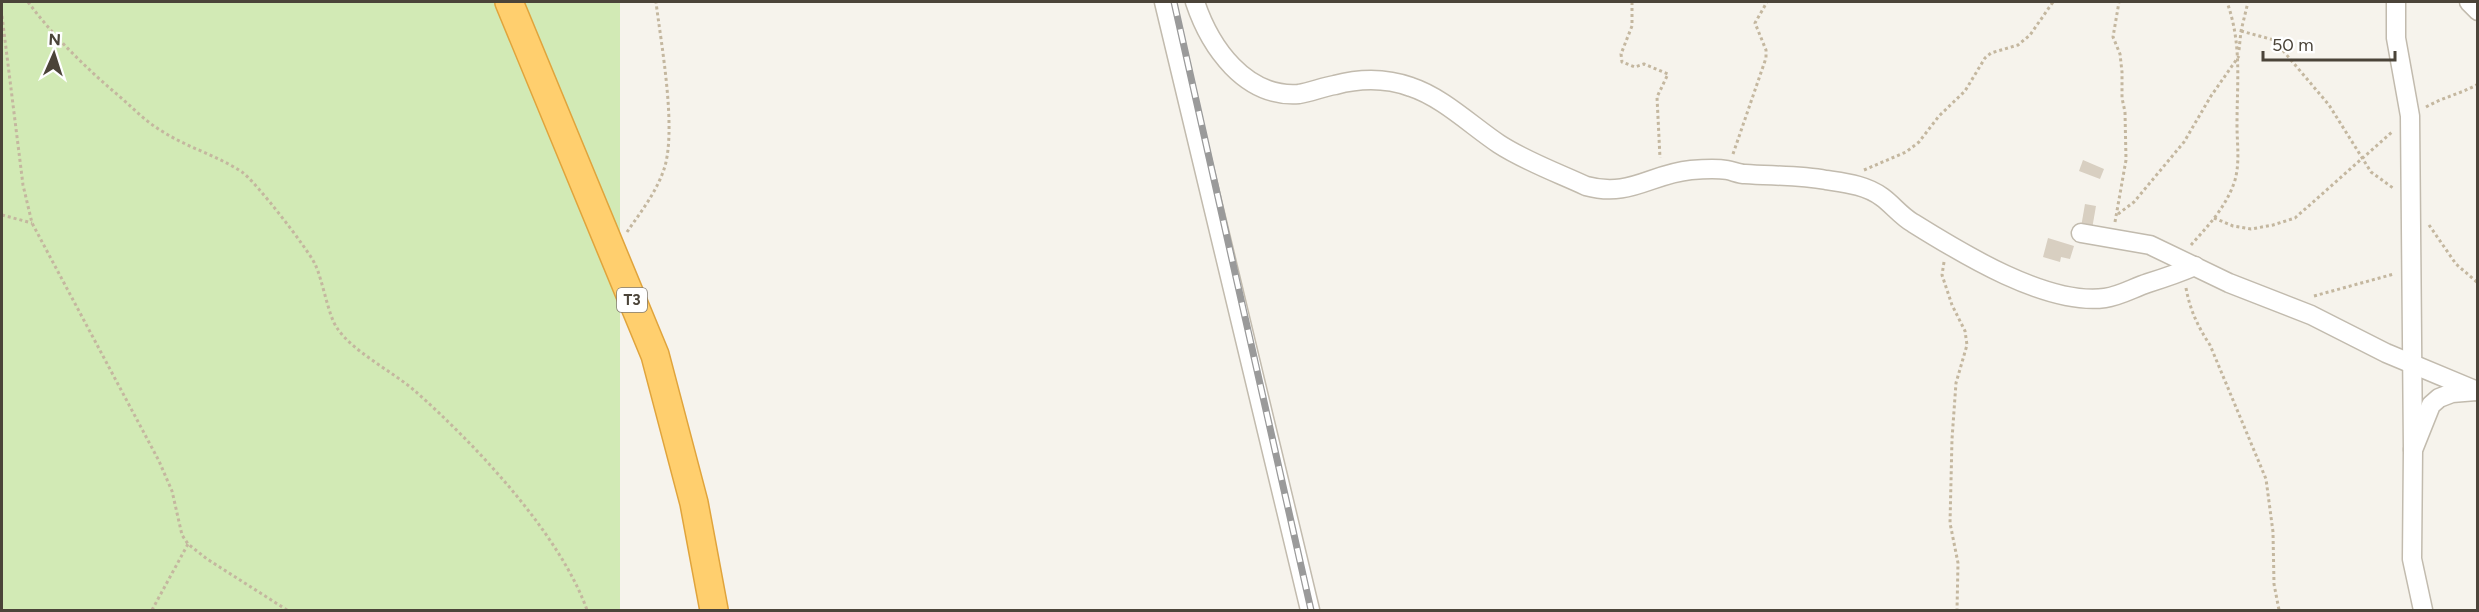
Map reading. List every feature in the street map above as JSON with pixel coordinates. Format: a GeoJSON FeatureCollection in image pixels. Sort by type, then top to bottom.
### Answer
{"type":"FeatureCollection","features":[{"type":"Feature","properties":{"kind":"highway","name":"T3"},"geometry":{"type":"LineString","coordinates":[[509,2],[655,355],[694,503],[714,610]]}},
{"type":"Feature","properties":{"kind":"street"},"geometry":{"type":"LineString","coordinates":[[1164,2],[1310,610]]}},
{"type":"Feature","properties":{"kind":"street"},"geometry":{"type":"LineString","coordinates":[[1195,2],[1202,22],[1224,56],[1255,85],[1269,92],[1301,94],[1361,79],[1385,81],[1411,87],[1429,95],[1502,146],[1586,186],[1614,191],[1684,171],[1726,170],[1742,174],[1784,175],[1867,188],[1882,196],[1902,216],[1949,246],[2023,283],[2059,294],[2084,298],[2103,299],[2117,296],[2186,266]]}},
{"type":"Feature","properties":{"kind":"street"},"geometry":{"type":"LineString","coordinates":[[2396,2],[2396,38],[2410,117],[2412,559],[2423,610]]}},
{"type":"Feature","properties":{"kind":"street"},"geometry":{"type":"LineString","coordinates":[[2469,2],[2478,11]]}},
{"type":"Feature","properties":{"kind":"street"},"geometry":{"type":"LineString","coordinates":[[2081,233],[2151,245],[2186,266],[2311,315],[2386,353],[2477,391]]}},
{"type":"Feature","properties":{"kind":"street"},"geometry":{"type":"LineString","coordinates":[[2413,450],[2431,405],[2439,398],[2452,393],[2477,391]]}},
{"type":"Feature","properties":{"kind":"path"},"geometry":{"type":"LineString","coordinates":[[28,2],[90,72],[146,121],[175,139],[243,173],[300,241],[315,263],[336,326],[349,343],[388,369],[416,392],[489,465],[529,511],[554,549],[587,610]]}},
{"type":"Feature","properties":{"kind":"path"},"geometry":{"type":"LineString","coordinates":[[613,253],[656,190],[664,170],[669,143],[668,107],[656,2]]}},
{"type":"Feature","properties":{"kind":"path"},"geometry":{"type":"LineString","coordinates":[[1632,2],[1632,26],[1621,54],[1622,62],[1635,67],[1644,64],[1668,74],[1657,97],[1661,153],[1659,177]]}},
{"type":"Feature","properties":{"kind":"path"},"geometry":{"type":"LineString","coordinates":[[1726,170],[1744,126],[1766,58],[1766,50],[1755,23],[1767,2]]}},
{"type":"Feature","properties":{"kind":"path"},"geometry":{"type":"LineString","coordinates":[[1844,183],[1872,165],[1906,152],[1919,142],[1939,116],[1965,91],[1984,58],[1991,53],[2018,45],[2030,35],[2053,2]]}},
{"type":"Feature","properties":{"kind":"path"},"geometry":{"type":"LineString","coordinates":[[2109,237],[2118,214],[2126,160],[2122,72],[2120,54],[2113,37],[2119,2]]}},
{"type":"Feature","properties":{"kind":"path"},"geometry":{"type":"LineString","coordinates":[[2118,214],[2134,202],[2184,142],[2211,96],[2239,57],[2234,21],[2227,2]]}},
{"type":"Feature","properties":{"kind":"path"},"geometry":{"type":"LineString","coordinates":[[2248,2],[2241,31],[2239,57],[2237,127],[2239,163],[2234,182],[2186,266],[2189,306],[2210,345],[2266,479],[2273,532],[2274,584],[2279,610]]}},
{"type":"Feature","properties":{"kind":"path"},"geometry":{"type":"LineString","coordinates":[[2,16],[22,185],[32,223],[159,461],[172,491],[182,535],[188,544],[207,559],[287,610]]}},
{"type":"Feature","properties":{"kind":"path"},"geometry":{"type":"LineString","coordinates":[[2241,31],[2274,40],[2293,59],[2329,105],[2371,172],[2412,203],[2456,264],[2478,283]]}},
{"type":"Feature","properties":{"kind":"path"},"geometry":{"type":"LineString","coordinates":[[2214,218],[2243,229],[2262,228],[2295,218],[2410,117],[2442,97],[2463,92],[2478,84]]}},
{"type":"Feature","properties":{"kind":"path"},"geometry":{"type":"LineString","coordinates":[[2,215],[32,223]]}},
{"type":"Feature","properties":{"kind":"path"},"geometry":{"type":"LineString","coordinates":[[1949,246],[1942,275],[1952,305],[1965,331],[1967,345],[1956,382],[1952,451],[1950,523],[1958,563],[1957,610]]}},
{"type":"Feature","properties":{"kind":"path"},"geometry":{"type":"LineString","coordinates":[[2280,304],[2412,269]]}},
{"type":"Feature","properties":{"kind":"path"},"geometry":{"type":"LineString","coordinates":[[152,610],[188,544]]}},
{"type":"Feature","properties":{"kind":"green space"},"geometry":{"type":"Polygon","coordinates":[[[2,2],[620,2],[620,610],[2,610],[2,2]]]}},
{"type":"Feature","properties":{"kind":"building"},"geometry":{"type":"Polygon","coordinates":[[[2083,160],[2104,169],[2100,179],[2079,171],[2083,160]]]}},
{"type":"Feature","properties":{"kind":"building"},"geometry":{"type":"Polygon","coordinates":[[[2085,204],[2096,206],[2092,229],[2081,227],[2085,204]]]}},
{"type":"Feature","properties":{"kind":"building"},"geometry":{"type":"Polygon","coordinates":[[[2048,238],[2074,246],[2070,259],[2061,257],[2060,262],[2043,257],[2048,238]]]}},
{"type":"Feature","properties":{"kind":"railway"},"geometry":{"type":"LineString","coordinates":[[1174,2],[1311,610]]}}]}
